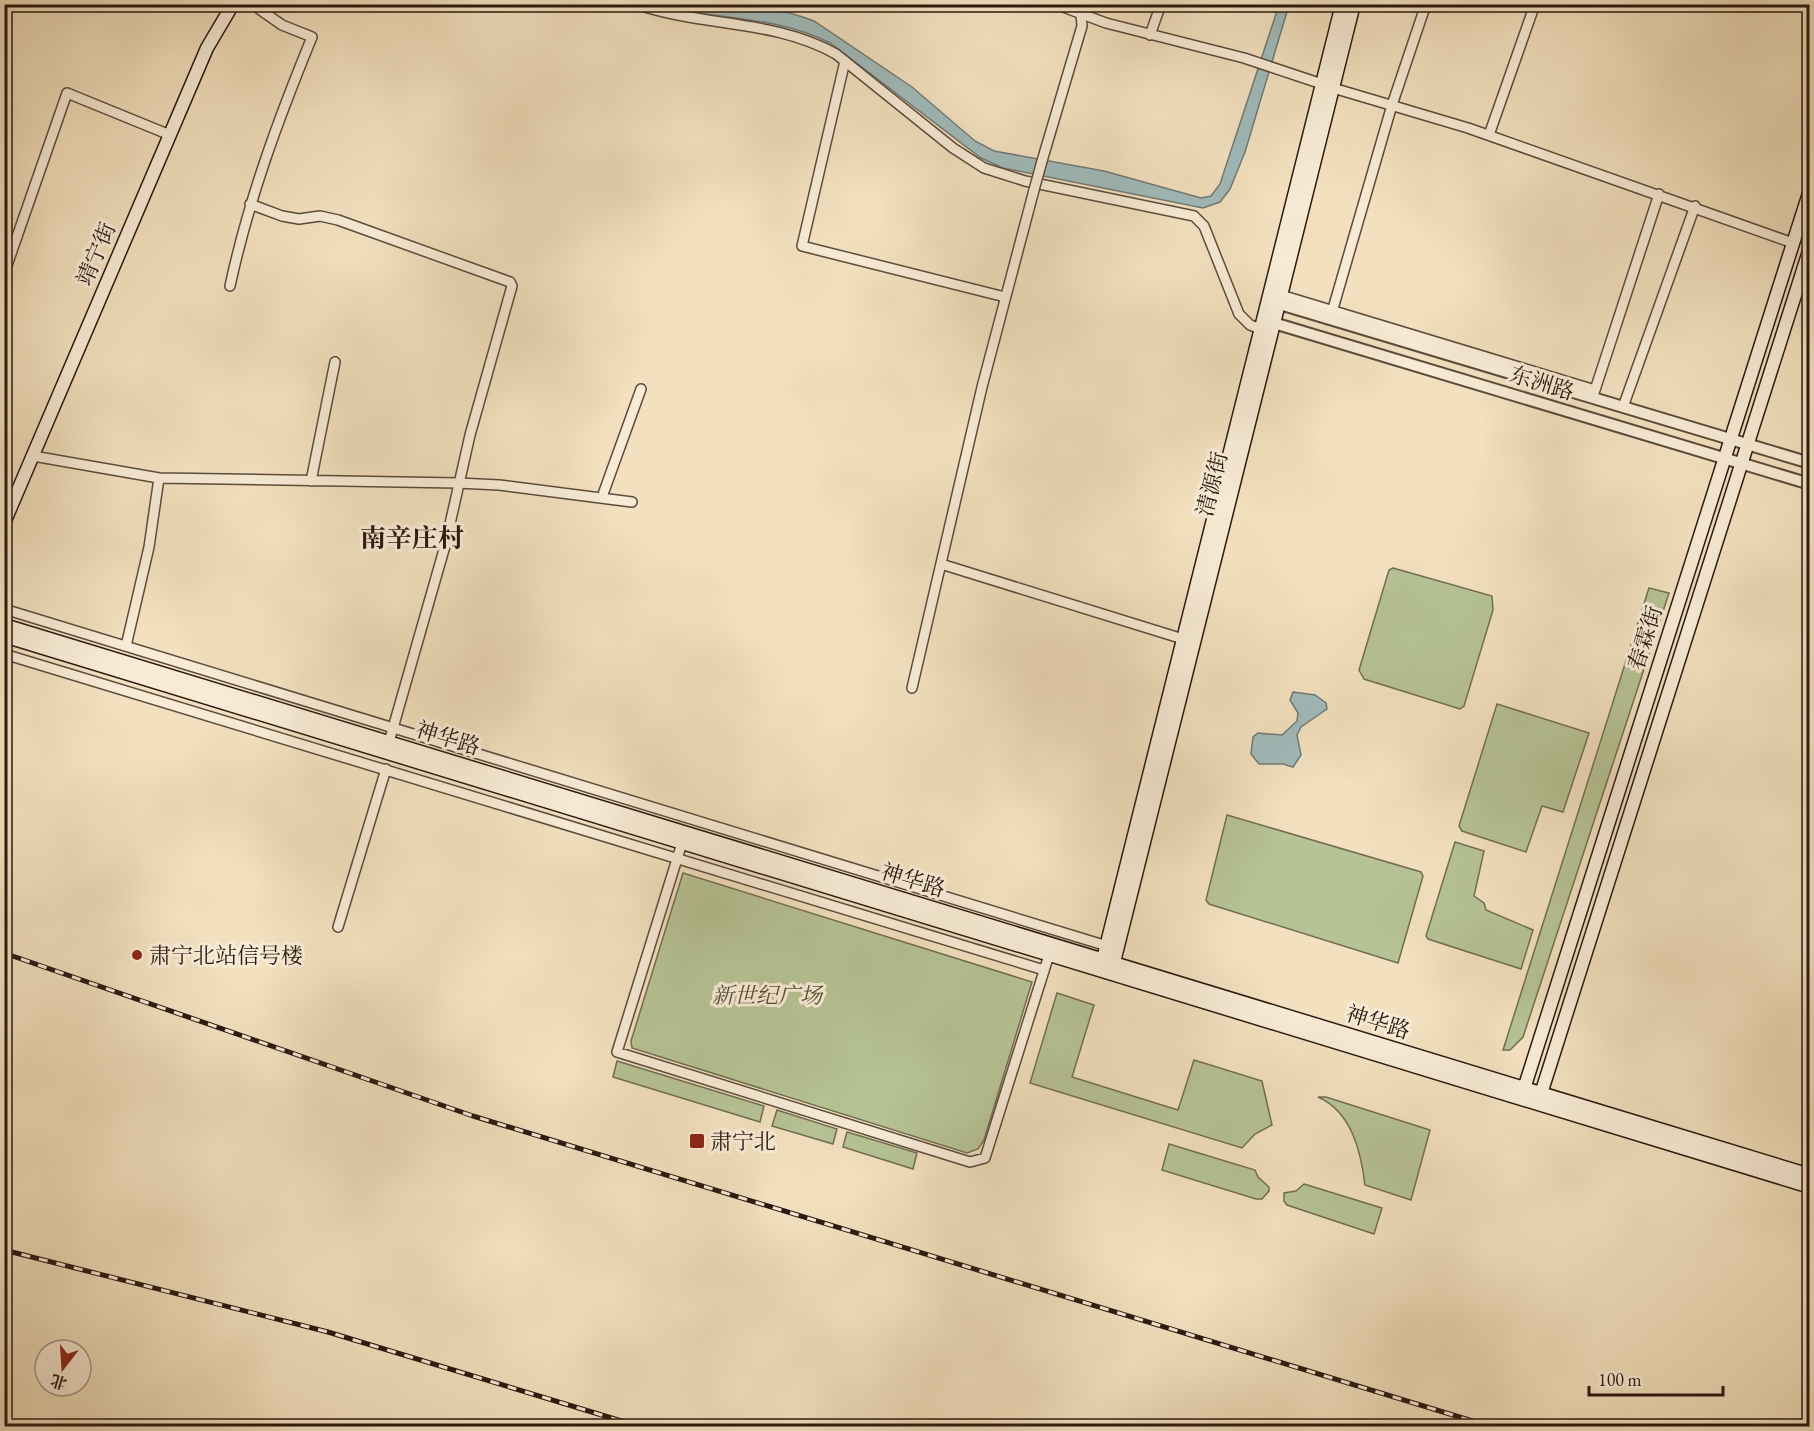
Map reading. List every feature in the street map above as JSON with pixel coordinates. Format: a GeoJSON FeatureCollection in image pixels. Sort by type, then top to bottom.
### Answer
{"type":"FeatureCollection","features":[{"type":"Feature","properties":{"kind":"main road","name":"靖宁街"},"geometry":{"type":"LineString","coordinates":[[4,523],[207,48],[233,4]]}},
{"type":"Feature","properties":{"kind":"main road","name":"清源街"},"geometry":{"type":"LineString","coordinates":[[1328,86],[1342,4]]}},
{"type":"Feature","properties":{"kind":"main road","name":"清源街"},"geometry":{"type":"LineString","coordinates":[[1107,967],[1107,945],[1183,639],[1266,324],[1276,300],[1328,86],[1354,4]]}},
{"type":"Feature","properties":{"kind":"main road","name":"春霖街"},"geometry":{"type":"LineString","coordinates":[[1522,1093],[1809,190]]}},
{"type":"Feature","properties":{"kind":"main road","name":"春霖街"},"geometry":{"type":"LineString","coordinates":[[1539,1099],[1809,248]]}},
{"type":"Feature","properties":{"kind":"main road","name":"清源街"},"geometry":{"type":"LineString","coordinates":[[1107,967],[1266,324]]}},
{"type":"Feature","properties":{"kind":"main road","name":"神华路"},"geometry":{"type":"LineString","coordinates":[[4,625],[389,742],[1107,967],[1522,1093],[1809,1187]]}},
{"type":"Feature","properties":{"kind":"main road","name":"神华路"},"geometry":{"type":"LineString","coordinates":[[4,636],[1049,955],[1107,967]]}},
{"type":"Feature","properties":{"kind":"main road","name":"神华路"},"geometry":{"type":"LineString","coordinates":[[1539,1099],[1809,1175]]}},
{"type":"Feature","properties":{"kind":"street"},"geometry":{"type":"LineString","coordinates":[[254,4],[261,4]]}},
{"type":"Feature","properties":{"kind":"street"},"geometry":{"type":"LineString","coordinates":[[230,286],[250,204],[269,143],[312,37],[282,25],[254,4]]}},
{"type":"Feature","properties":{"kind":"street"},"geometry":{"type":"LineString","coordinates":[[636,4],[672,14],[795,34],[821,45],[845,61],[952,148],[984,168],[1024,181],[1201,220],[1239,314],[1250,325],[1266,324]]}},
{"type":"Feature","properties":{"kind":"street"},"geometry":{"type":"LineString","coordinates":[[1055,4],[1150,34],[1259,63],[1489,135],[1792,243]]}},
{"type":"Feature","properties":{"kind":"street"},"geometry":{"type":"LineString","coordinates":[[912,688],[1005,297],[1082,26],[1081,14],[1085,4]]}},
{"type":"Feature","properties":{"kind":"street"},"geometry":{"type":"LineString","coordinates":[[1150,34],[1161,4]]}},
{"type":"Feature","properties":{"kind":"street"},"geometry":{"type":"LineString","coordinates":[[1331,315],[1392,105],[1426,4]]}},
{"type":"Feature","properties":{"kind":"street"},"geometry":{"type":"LineString","coordinates":[[1489,135],[1535,4]]}},
{"type":"Feature","properties":{"kind":"street"},"geometry":{"type":"LineString","coordinates":[[845,61],[802,246],[1005,297]]}},
{"type":"Feature","properties":{"kind":"street"},"geometry":{"type":"LineString","coordinates":[[4,274],[67,93],[170,135]]}},
{"type":"Feature","properties":{"kind":"street"},"geometry":{"type":"LineString","coordinates":[[1594,394],[1659,194]]}},
{"type":"Feature","properties":{"kind":"street"},"geometry":{"type":"LineString","coordinates":[[250,204],[282,216],[299,219],[320,216],[338,220],[510,282],[512,286],[458,483],[445,546],[389,742]]}},
{"type":"Feature","properties":{"kind":"street"},"geometry":{"type":"LineString","coordinates":[[1623,407],[1695,207]]}},
{"type":"Feature","properties":{"kind":"street","name":"东洲路"},"geometry":{"type":"LineString","coordinates":[[1276,300],[1594,394],[1623,407],[1809,463]]}},
{"type":"Feature","properties":{"kind":"street","name":"东洲路"},"geometry":{"type":"LineString","coordinates":[[1266,324],[1809,484]]}},
{"type":"Feature","properties":{"kind":"street"},"geometry":{"type":"LineString","coordinates":[[311,481],[335,362]]}},
{"type":"Feature","properties":{"kind":"street"},"geometry":{"type":"LineString","coordinates":[[602,497],[641,389]]}},
{"type":"Feature","properties":{"kind":"street"},"geometry":{"type":"LineString","coordinates":[[33,456],[159,478],[458,483],[632,502]]}},
{"type":"Feature","properties":{"kind":"street"},"geometry":{"type":"LineString","coordinates":[[126,646],[149,547],[159,478]]}},
{"type":"Feature","properties":{"kind":"street"},"geometry":{"type":"LineString","coordinates":[[941,564],[1183,639]]}},
{"type":"Feature","properties":{"kind":"street"},"geometry":{"type":"LineString","coordinates":[[4,609],[1107,945]]}},
{"type":"Feature","properties":{"kind":"street"},"geometry":{"type":"LineString","coordinates":[[4,654],[1044,970]]}},
{"type":"Feature","properties":{"kind":"street"},"geometry":{"type":"LineString","coordinates":[[338,927],[386,770]]}},
{"type":"Feature","properties":{"kind":"street"},"geometry":{"type":"LineString","coordinates":[[682,843],[617,1052],[970,1162],[985,1158],[1049,955]]}},
{"type":"Feature","properties":{"kind":"green space"},"geometry":{"type":"Polygon","coordinates":[[[1393,568],[1492,596],[1493,610],[1464,706],[1460,709],[1364,679],[1359,670],[1389,570],[1393,568]]]}},
{"type":"Feature","properties":{"kind":"green space"},"geometry":{"type":"Polygon","coordinates":[[[1649,588],[1669,593],[1523,1037],[1510,1050],[1503,1050],[1649,588]]]}},
{"type":"Feature","properties":{"kind":"green space"},"geometry":{"type":"Polygon","coordinates":[[[1497,704],[1589,733],[1563,812],[1542,806],[1526,852],[1462,831],[1459,826],[1497,704]]]}},
{"type":"Feature","properties":{"kind":"green space"},"geometry":{"type":"Polygon","coordinates":[[[1227,815],[1421,872],[1423,876],[1398,963],[1209,904],[1206,900],[1227,815]]]}},
{"type":"Feature","properties":{"kind":"green space"},"geometry":{"type":"Polygon","coordinates":[[[1455,842],[1484,851],[1474,896],[1484,903],[1486,910],[1533,930],[1521,969],[1428,939],[1426,936],[1455,842]]]}},
{"type":"Feature","properties":{"kind":"green space","name":"新世纪广场"},"geometry":{"type":"Polygon","coordinates":[[[683,873],[1032,982],[984,1140],[978,1149],[967,1153],[632,1048],[631,1041],[683,873]]]}},
{"type":"Feature","properties":{"kind":"green space"},"geometry":{"type":"Polygon","coordinates":[[[1057,993],[1094,1005],[1072,1077],[1178,1110],[1194,1060],[1262,1081],[1272,1125],[1255,1134],[1242,1148],[1030,1083],[1057,993]]]}},
{"type":"Feature","properties":{"kind":"green space"},"geometry":{"type":"Polygon","coordinates":[[[617,1061],[764,1106],[760,1122],[613,1077],[617,1061]]]}},
{"type":"Feature","properties":{"kind":"green space"},"geometry":{"type":"Polygon","coordinates":[[[1318,1097],[1326,1097],[1430,1130],[1411,1200],[1365,1185],[1361,1159],[1353,1134],[1339,1112],[1318,1097]]]}},
{"type":"Feature","properties":{"kind":"green space"},"geometry":{"type":"Polygon","coordinates":[[[777,1110],[837,1129],[833,1144],[772,1126],[777,1110]]]}},
{"type":"Feature","properties":{"kind":"green space"},"geometry":{"type":"Polygon","coordinates":[[[847,1132],[917,1153],[913,1169],[843,1147],[847,1132]]]}},
{"type":"Feature","properties":{"kind":"green space"},"geometry":{"type":"Polygon","coordinates":[[[1169,1144],[1255,1170],[1258,1177],[1269,1187],[1269,1191],[1262,1199],[1256,1199],[1162,1170],[1169,1144]]]}},
{"type":"Feature","properties":{"kind":"green space"},"geometry":{"type":"Polygon","coordinates":[[[1304,1184],[1382,1208],[1374,1234],[1287,1205],[1284,1201],[1284,1193],[1296,1191],[1304,1184]]]}},
{"type":"Feature","properties":{"kind":"water"},"geometry":{"type":"Polygon","coordinates":[[[651,5],[734,5],[794,14],[814,21],[912,87],[975,141],[994,151],[1104,171],[1201,198],[1211,196],[1220,184],[1279,5],[1289,5],[1245,152],[1230,189],[1220,202],[1203,208],[1003,168],[981,158],[830,43],[809,34],[765,22],[651,5]]]}},
{"type":"Feature","properties":{"kind":"water"},"geometry":{"type":"Polygon","coordinates":[[[1293,692],[1315,695],[1326,703],[1327,709],[1301,727],[1297,735],[1301,755],[1293,767],[1283,764],[1259,764],[1251,754],[1253,737],[1258,733],[1282,735],[1297,721],[1298,713],[1290,700],[1293,692]]]}},
{"type":"Feature","properties":{"kind":"railway"},"geometry":{"type":"LineString","coordinates":[[4,953],[473,1116],[1489,1426]]}},
{"type":"Feature","properties":{"kind":"railway"},"geometry":{"type":"LineString","coordinates":[[4,1250],[328,1332],[638,1426]]}},
{"type":"Feature","properties":{"kind":"place","name":"肃宁北站信号楼"},"geometry":{"type":"Point","coordinates":[137,955]}},
{"type":"Feature","properties":{"kind":"place","name":"肃宁北"},"geometry":{"type":"Point","coordinates":[697,1141]}},
{"type":"Feature","properties":{"kind":"district","name":"南辛庄村"},"geometry":{"type":"Point","coordinates":[412,538]}}]}
